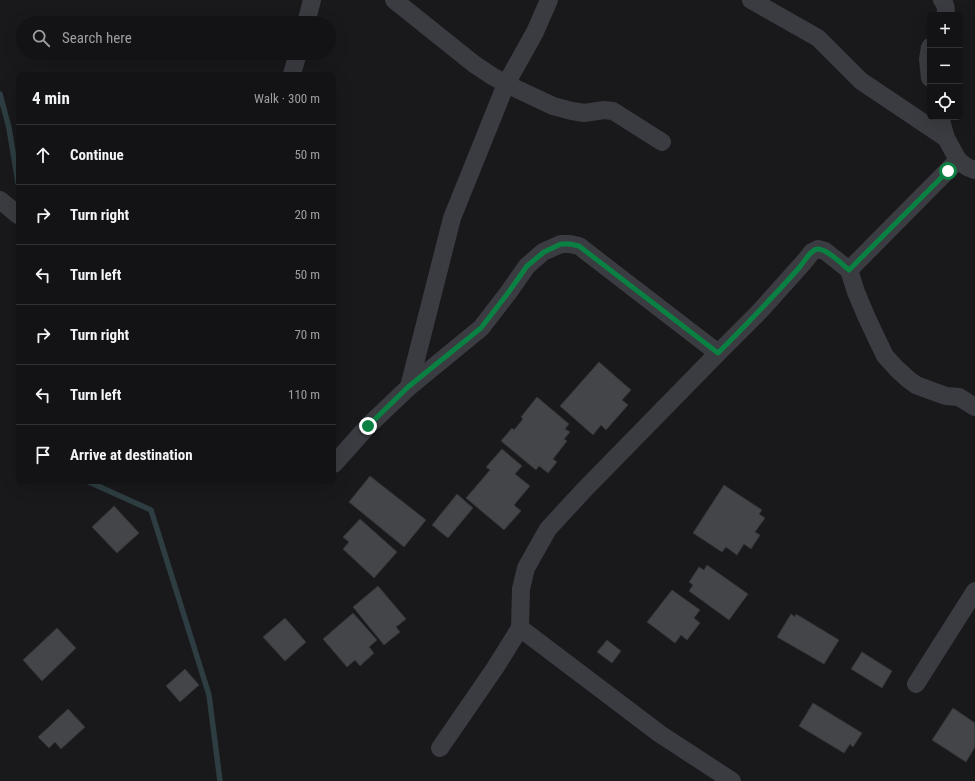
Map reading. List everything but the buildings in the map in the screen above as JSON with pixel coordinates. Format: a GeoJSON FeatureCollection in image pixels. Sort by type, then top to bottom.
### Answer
{"type":"FeatureCollection","features":[{"type":"Feature","properties":{"kind":"street"},"geometry":{"type":"LineString","coordinates":[[308,16],[312,0]]}},
{"type":"Feature","properties":{"kind":"street"},"geometry":{"type":"LineString","coordinates":[[394,0],[474,64],[506,84],[553,106],[572,111],[584,113],[604,110],[613,111],[662,142]]}},
{"type":"Feature","properties":{"kind":"street"},"geometry":{"type":"LineString","coordinates":[[408,387],[452,218],[506,84],[535,32],[549,0]]}},
{"type":"Feature","properties":{"kind":"street"},"geometry":{"type":"LineString","coordinates":[[751,0],[818,38],[861,81],[946,138]]}},
{"type":"Feature","properties":{"kind":"street"},"geometry":{"type":"LineString","coordinates":[[942,0],[945,4],[945,12]]}},
{"type":"Feature","properties":{"kind":"street"},"geometry":{"type":"LineString","coordinates":[[293,72],[296,60]]}},
{"type":"Feature","properties":{"kind":"street"},"geometry":{"type":"LineString","coordinates":[[941,120],[946,138],[958,160],[967,167],[975,170]]}},
{"type":"Feature","properties":{"kind":"street"},"geometry":{"type":"LineString","coordinates":[[849,270],[958,160]]}},
{"type":"Feature","properties":{"kind":"street"},"geometry":{"type":"LineString","coordinates":[[0,200],[16,213]]}},
{"type":"Feature","properties":{"kind":"street"},"geometry":{"type":"LineString","coordinates":[[336,462],[368,426],[408,387],[481,328],[527,266],[544,252],[561,244],[579,246],[718,353]]}},
{"type":"Feature","properties":{"kind":"street"},"geometry":{"type":"LineString","coordinates":[[440,748],[495,668],[520,628],[521,589],[526,568],[548,529],[584,490],[760,311],[812,252],[818,249],[825,251],[849,270],[856,292],[885,356],[896,369],[916,384],[946,396],[959,397],[975,407]]}},
{"type":"Feature","properties":{"kind":"street"},"geometry":{"type":"LineString","coordinates":[[916,684],[975,591]]}},
{"type":"Feature","properties":{"kind":"street"},"geometry":{"type":"LineString","coordinates":[[520,628],[660,734],[732,781]]}},
{"type":"Feature","properties":{"kind":"waterway"},"geometry":{"type":"LineString","coordinates":[[0,94],[9,128],[16,171]]}},
{"type":"Feature","properties":{"kind":"waterway"},"geometry":{"type":"LineString","coordinates":[[93,484],[151,510],[209,695],[220,781]]}},
{"type":"Feature","properties":{"kind":"route"},"geometry":{"type":"LineString","coordinates":[[368,426],[408,387],[481,328],[527,266],[544,252],[561,244],[579,246],[718,353],[760,311],[812,252],[818,249],[825,251],[849,270],[948,171]]}}]}
